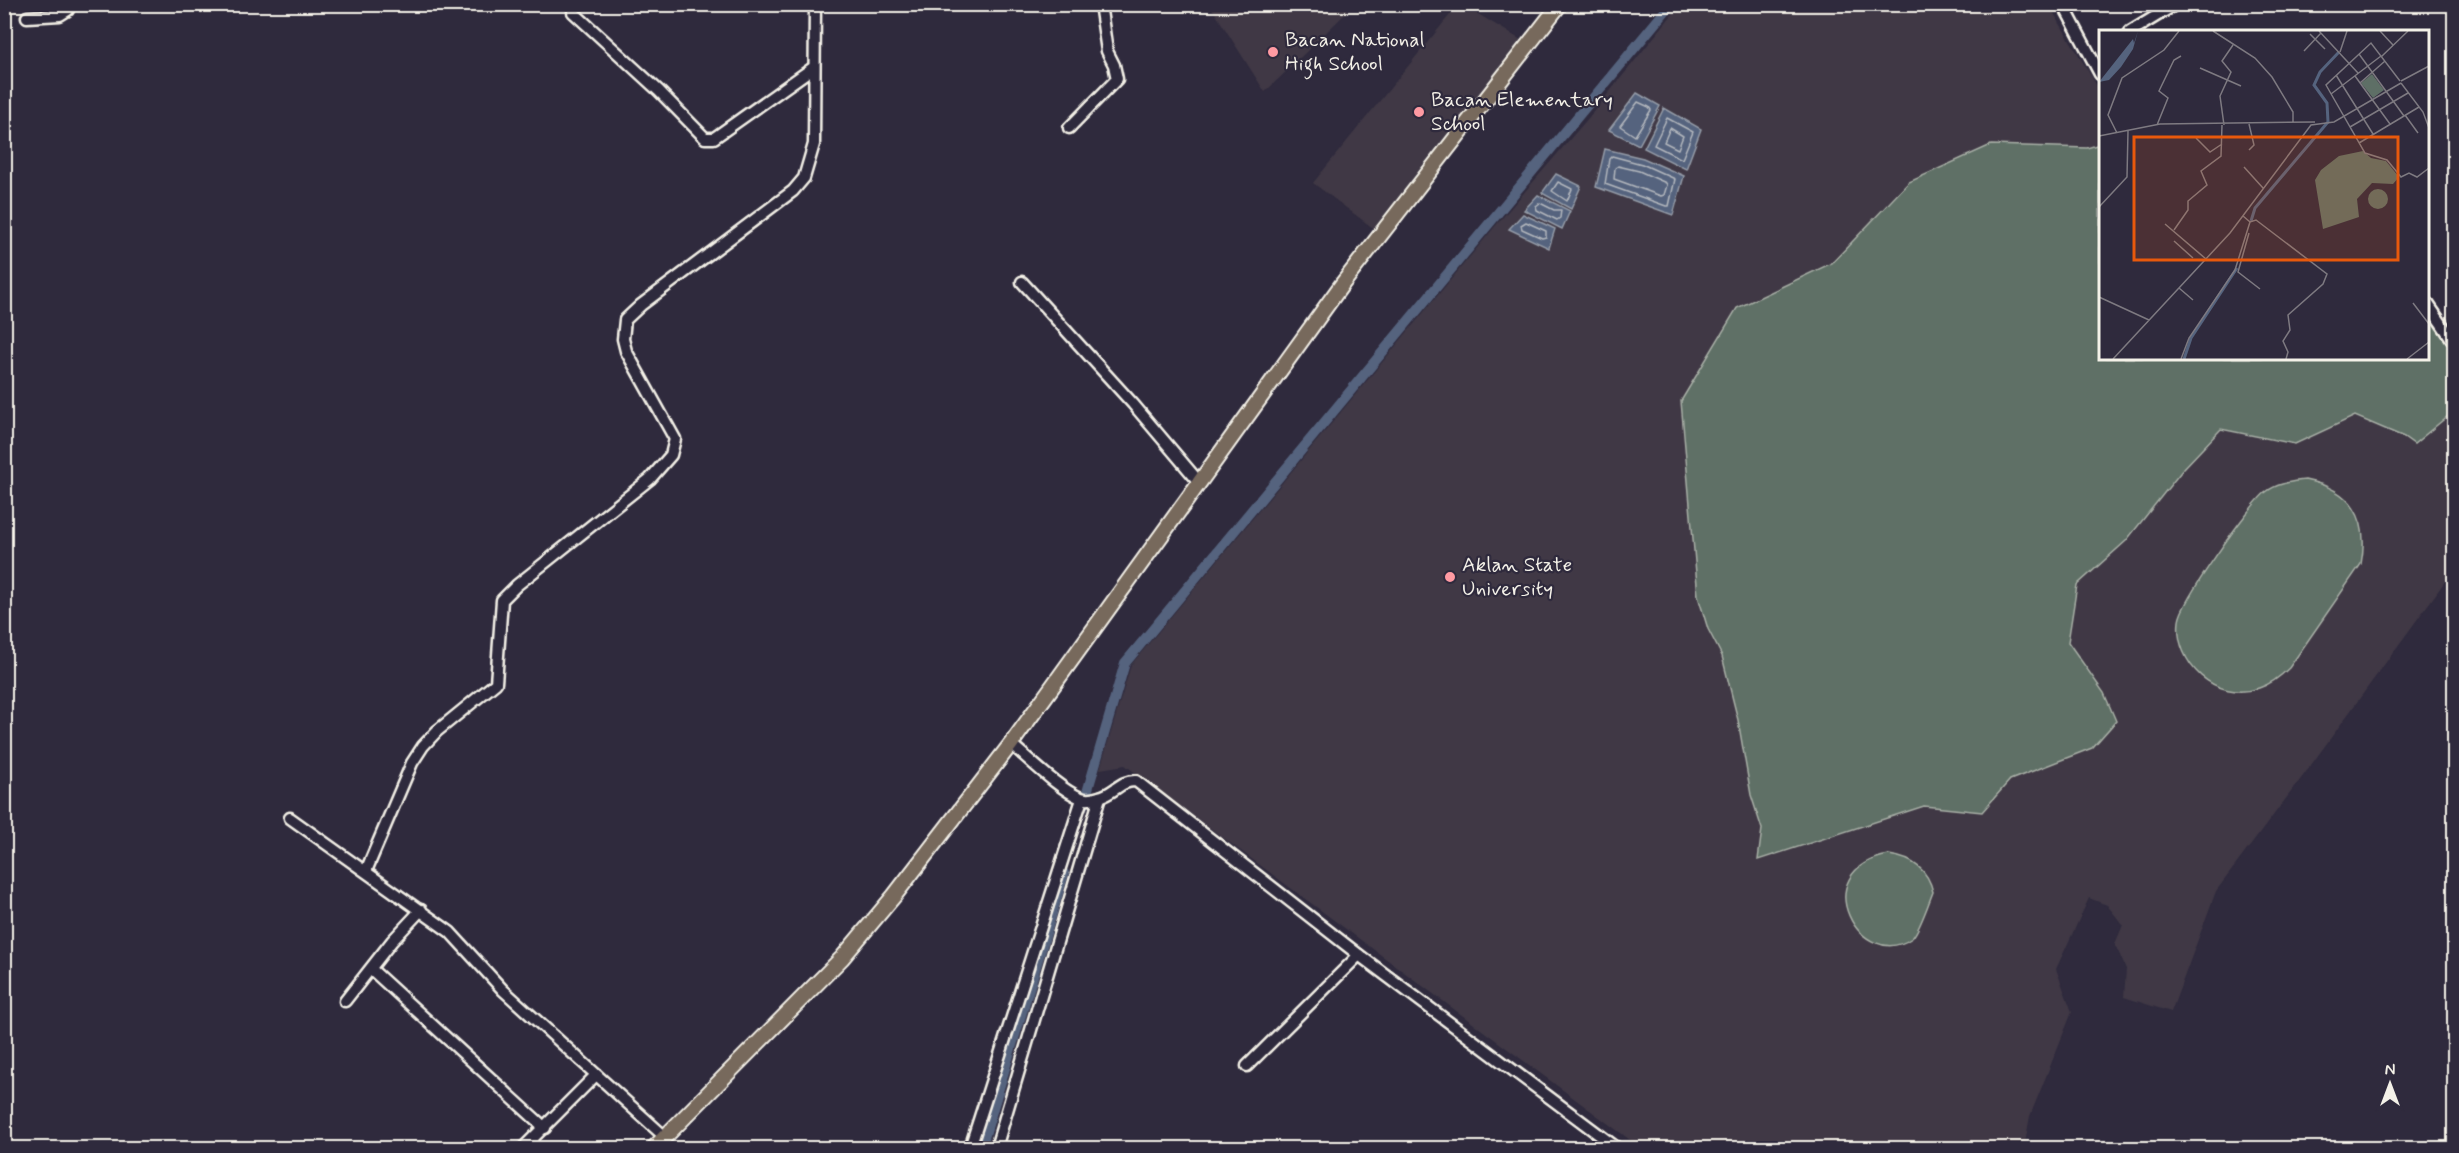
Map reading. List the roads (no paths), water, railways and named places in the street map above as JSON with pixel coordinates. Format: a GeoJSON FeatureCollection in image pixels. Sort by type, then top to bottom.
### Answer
{"type":"FeatureCollection","features":[{"type":"Feature","properties":{"kind":"main road"},"geometry":{"type":"LineString","coordinates":[[654,1149],[842,958],[894,896],[1011,744],[1343,283],[1560,4]]}},
{"type":"Feature","properties":{"kind":"street"},"geometry":{"type":"LineString","coordinates":[[27,17],[60,15],[68,10],[70,4]]}},
{"type":"Feature","properties":{"kind":"street"},"geometry":{"type":"LineString","coordinates":[[366,871],[412,763],[423,746],[436,731],[496,683],[502,600],[517,585],[650,478],[671,455],[675,439],[626,351],[623,339],[625,320],[641,305],[793,192],[804,178],[814,144],[815,4]]}},
{"type":"Feature","properties":{"kind":"street"},"geometry":{"type":"LineString","coordinates":[[1069,128],[1117,78],[1107,51],[1100,4]]}},
{"type":"Feature","properties":{"kind":"street"},"geometry":{"type":"LineString","coordinates":[[2063,4],[2099,72]]}},
{"type":"Feature","properties":{"kind":"street"},"geometry":{"type":"LineString","coordinates":[[2133,30],[2176,4]]}},
{"type":"Feature","properties":{"kind":"street"},"geometry":{"type":"LineString","coordinates":[[573,12],[659,91],[705,138],[714,138],[814,67]]}},
{"type":"Feature","properties":{"kind":"street"},"geometry":{"type":"LineString","coordinates":[[2090,55],[2099,50]]}},
{"type":"Feature","properties":{"kind":"street"},"geometry":{"type":"LineString","coordinates":[[1022,282],[1133,404],[1199,482]]}},
{"type":"Feature","properties":{"kind":"street"},"geometry":{"type":"LineString","coordinates":[[2429,306],[2454,342]]}},
{"type":"Feature","properties":{"kind":"street"},"geometry":{"type":"LineString","coordinates":[[1011,744],[1069,791],[1089,798],[1109,794],[1127,780],[1136,781],[1359,955],[1617,1149]]}},
{"type":"Feature","properties":{"kind":"street"},"geometry":{"type":"LineString","coordinates":[[970,1149],[1089,798]]}},
{"type":"Feature","properties":{"kind":"street"},"geometry":{"type":"LineString","coordinates":[[996,1149],[1089,798]]}},
{"type":"Feature","properties":{"kind":"street"},"geometry":{"type":"LineString","coordinates":[[290,818],[450,932],[503,990],[665,1137]]}},
{"type":"Feature","properties":{"kind":"street"},"geometry":{"type":"LineString","coordinates":[[345,1001],[392,941],[421,910]]}},
{"type":"Feature","properties":{"kind":"street"},"geometry":{"type":"LineString","coordinates":[[1248,1066],[1359,955]]}},
{"type":"Feature","properties":{"kind":"street"},"geometry":{"type":"LineString","coordinates":[[371,969],[545,1128]]}},
{"type":"Feature","properties":{"kind":"street"},"geometry":{"type":"LineString","coordinates":[[523,1149],[596,1075]]}},
{"type":"Feature","properties":{"kind":"water"},"geometry":{"type":"Polygon","coordinates":[[[1637,93],[1660,106],[1639,145],[1609,130],[1637,93]]]}},
{"type":"Feature","properties":{"kind":"water"},"geometry":{"type":"Polygon","coordinates":[[[1664,108],[1701,129],[1686,169],[1644,148],[1664,108]]]}},
{"type":"Feature","properties":{"kind":"water"},"geometry":{"type":"Polygon","coordinates":[[[1605,149],[1643,158],[1684,176],[1673,215],[1596,187],[1605,149]]]}},
{"type":"Feature","properties":{"kind":"water"},"geometry":{"type":"Polygon","coordinates":[[[1556,174],[1581,186],[1571,209],[1542,193],[1556,174]]]}},
{"type":"Feature","properties":{"kind":"water"},"geometry":{"type":"Polygon","coordinates":[[[1538,195],[1570,211],[1562,229],[1524,210],[1538,195]]]}},
{"type":"Feature","properties":{"kind":"water"},"geometry":{"type":"Polygon","coordinates":[[[1523,214],[1555,229],[1549,248],[1509,229],[1523,214]]]}},
{"type":"Feature","properties":{"kind":"waterway"},"geometry":{"type":"LineString","coordinates":[[1083,806],[1125,663],[1671,4]]}},
{"type":"Feature","properties":{"kind":"waterway"},"geometry":{"type":"LineString","coordinates":[[981,1148],[1064,873]]}},
{"type":"Feature","properties":{"kind":"place","name":"Bacan National High School"},"geometry":{"type":"Point","coordinates":[1273,52]}},
{"type":"Feature","properties":{"kind":"place","name":"Bacan Elementary School"},"geometry":{"type":"Point","coordinates":[1419,112]}},
{"type":"Feature","properties":{"kind":"place","name":"Aklan State University"},"geometry":{"type":"Point","coordinates":[1450,577]}}]}
